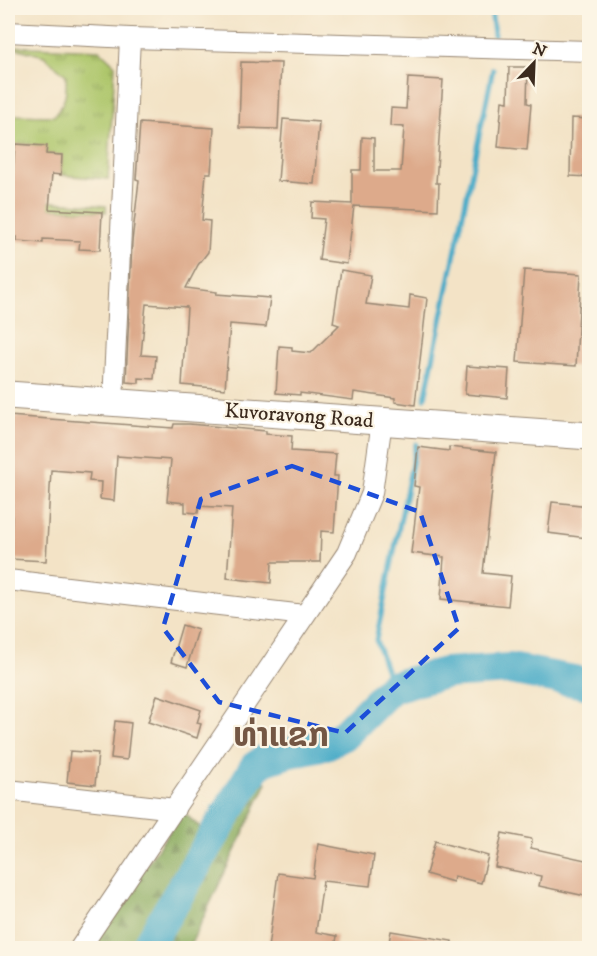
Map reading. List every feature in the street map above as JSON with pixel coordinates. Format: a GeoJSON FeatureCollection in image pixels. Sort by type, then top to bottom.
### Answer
{"type":"FeatureCollection","features":[{"type":"Feature","properties":{"kind":"street"},"geometry":{"type":"LineString","coordinates":[[8,32],[130,38],[590,51]]}},
{"type":"Feature","properties":{"kind":"street"},"geometry":{"type":"LineString","coordinates":[[113,402],[130,38]]}},
{"type":"Feature","properties":{"kind":"street","name":"Kuvoravong Road"},"geometry":{"type":"LineString","coordinates":[[8,394],[590,436]]}},
{"type":"Feature","properties":{"kind":"street"},"geometry":{"type":"LineString","coordinates":[[80,948],[347,553],[372,492],[382,421]]}},
{"type":"Feature","properties":{"kind":"street"},"geometry":{"type":"LineString","coordinates":[[8,580],[304,615]]}},
{"type":"Feature","properties":{"kind":"street"},"geometry":{"type":"LineString","coordinates":[[8,790],[175,809]]}},
{"type":"Feature","properties":{"kind":"highlighted area"},"geometry":{"type":"Polygon","coordinates":[[[292,466],[420,512],[459,628],[345,733],[219,702],[163,628],[201,499],[292,466]]]}},
{"type":"Feature","properties":{"kind":"green space"},"geometry":{"type":"Polygon","coordinates":[[[8,46],[99,50],[115,65],[108,179],[61,175],[62,155],[46,154],[46,146],[15,144],[12,183],[26,200],[106,206],[106,212],[8,206],[8,115],[54,116],[66,92],[66,75],[44,56],[8,46]]]}},
{"type":"Feature","properties":{"kind":"green space"},"geometry":{"type":"Polygon","coordinates":[[[255,778],[267,783],[189,948],[89,948],[183,812],[205,832],[174,878],[175,915],[255,778]]]}},
{"type":"Feature","properties":{"kind":"building"},"geometry":{"type":"Polygon","coordinates":[[[241,62],[281,63],[278,129],[239,128],[241,62]]]}},
{"type":"Feature","properties":{"kind":"building"},"geometry":{"type":"Polygon","coordinates":[[[509,67],[528,67],[527,103],[531,104],[527,150],[498,147],[502,101],[508,102],[509,67]]]}},
{"type":"Feature","properties":{"kind":"building"},"geometry":{"type":"Polygon","coordinates":[[[408,78],[443,80],[436,183],[439,183],[438,210],[354,206],[347,264],[319,260],[324,219],[311,218],[312,202],[352,204],[352,170],[361,170],[362,137],[374,138],[374,171],[401,171],[404,127],[390,126],[391,108],[406,109],[408,78]]]}},
{"type":"Feature","properties":{"kind":"building"},"geometry":{"type":"Polygon","coordinates":[[[571,118],[590,119],[590,177],[570,176],[571,118]]]}},
{"type":"Feature","properties":{"kind":"building"},"geometry":{"type":"Polygon","coordinates":[[[283,119],[319,122],[314,184],[278,181],[283,119]]]}},
{"type":"Feature","properties":{"kind":"building"},"geometry":{"type":"Polygon","coordinates":[[[140,123],[214,128],[211,173],[206,173],[202,220],[210,221],[208,252],[186,288],[217,292],[216,294],[270,298],[266,327],[230,324],[225,389],[182,385],[187,307],[146,304],[141,355],[156,356],[154,379],[139,378],[139,383],[126,382],[132,242],[139,180],[136,179],[140,123]]]}},
{"type":"Feature","properties":{"kind":"building"},"geometry":{"type":"Polygon","coordinates":[[[15,144],[47,146],[46,154],[62,155],[61,175],[52,174],[49,209],[102,212],[100,250],[79,249],[80,241],[43,239],[43,243],[17,241],[17,237],[8,236],[8,181],[12,181],[15,144]]]}},
{"type":"Feature","properties":{"kind":"building"},"geometry":{"type":"Polygon","coordinates":[[[341,270],[371,275],[366,304],[409,309],[410,295],[427,298],[415,405],[395,402],[395,398],[354,392],[353,400],[300,393],[300,395],[276,393],[279,346],[292,347],[292,351],[311,353],[339,325],[333,323],[341,270]]]}},
{"type":"Feature","properties":{"kind":"building"},"geometry":{"type":"Polygon","coordinates":[[[524,270],[581,274],[576,366],[517,362],[524,270]]]}},
{"type":"Feature","properties":{"kind":"building"},"geometry":{"type":"Polygon","coordinates":[[[467,366],[509,369],[507,398],[465,394],[467,366]]]}},
{"type":"Feature","properties":{"kind":"building"},"geometry":{"type":"Polygon","coordinates":[[[8,416],[173,428],[174,424],[189,424],[266,431],[266,434],[292,436],[291,451],[336,454],[334,476],[338,476],[334,532],[321,531],[320,562],[272,562],[271,583],[227,578],[232,508],[199,506],[198,513],[185,512],[185,503],[167,501],[171,460],[117,456],[114,501],[100,499],[101,482],[89,481],[90,473],[51,470],[46,561],[10,559],[13,491],[8,490],[8,416]]]}},
{"type":"Feature","properties":{"kind":"building"},"geometry":{"type":"Polygon","coordinates":[[[418,447],[449,451],[449,447],[496,452],[483,573],[511,576],[508,606],[441,599],[444,557],[411,553],[419,487],[414,486],[418,447]]]}},
{"type":"Feature","properties":{"kind":"building"},"geometry":{"type":"Polygon","coordinates":[[[552,502],[590,506],[587,538],[548,533],[552,502]]]}},
{"type":"Feature","properties":{"kind":"building"},"geometry":{"type":"Polygon","coordinates":[[[182,625],[198,630],[187,667],[171,662],[182,625]]]}},
{"type":"Feature","properties":{"kind":"building"},"geometry":{"type":"Polygon","coordinates":[[[157,695],[201,710],[197,723],[201,724],[197,738],[148,722],[157,695]]]}},
{"type":"Feature","properties":{"kind":"building"},"geometry":{"type":"Polygon","coordinates":[[[115,721],[131,723],[127,760],[111,758],[115,721]]]}},
{"type":"Feature","properties":{"kind":"building"},"geometry":{"type":"Polygon","coordinates":[[[70,751],[98,753],[95,785],[67,782],[70,751]]]}},
{"type":"Feature","properties":{"kind":"building"},"geometry":{"type":"Polygon","coordinates":[[[502,833],[532,839],[531,848],[590,861],[590,897],[539,886],[541,876],[495,867],[502,833]]]}},
{"type":"Feature","properties":{"kind":"building"},"geometry":{"type":"Polygon","coordinates":[[[435,841],[488,856],[481,883],[454,876],[453,882],[426,874],[435,841]]]}},
{"type":"Feature","properties":{"kind":"building"},"geometry":{"type":"Polygon","coordinates":[[[318,844],[374,855],[370,886],[323,881],[316,932],[337,936],[335,948],[268,948],[278,873],[313,878],[318,844]]]}},
{"type":"Feature","properties":{"kind":"building"},"geometry":{"type":"Polygon","coordinates":[[[391,931],[452,941],[451,948],[388,948],[391,931]]]}},
{"type":"Feature","properties":{"kind":"waterway"},"geometry":{"type":"LineString","coordinates":[[491,8],[494,35]]}},
{"type":"Feature","properties":{"kind":"waterway"},"geometry":{"type":"LineString","coordinates":[[425,398],[493,69]]}},
{"type":"Feature","properties":{"kind":"waterway"},"geometry":{"type":"LineString","coordinates":[[392,687],[376,640],[416,444]]}},
{"type":"Feature","properties":{"kind":"waterway"},"geometry":{"type":"LineString","coordinates":[[146,948],[255,767],[265,760],[326,744],[344,735],[392,687],[445,673],[510,669],[590,684]]}},
{"type":"Feature","properties":{"kind":"district","name":"ທ່າແຂກ"},"geometry":{"type":"Point","coordinates":[281,734]}}]}
